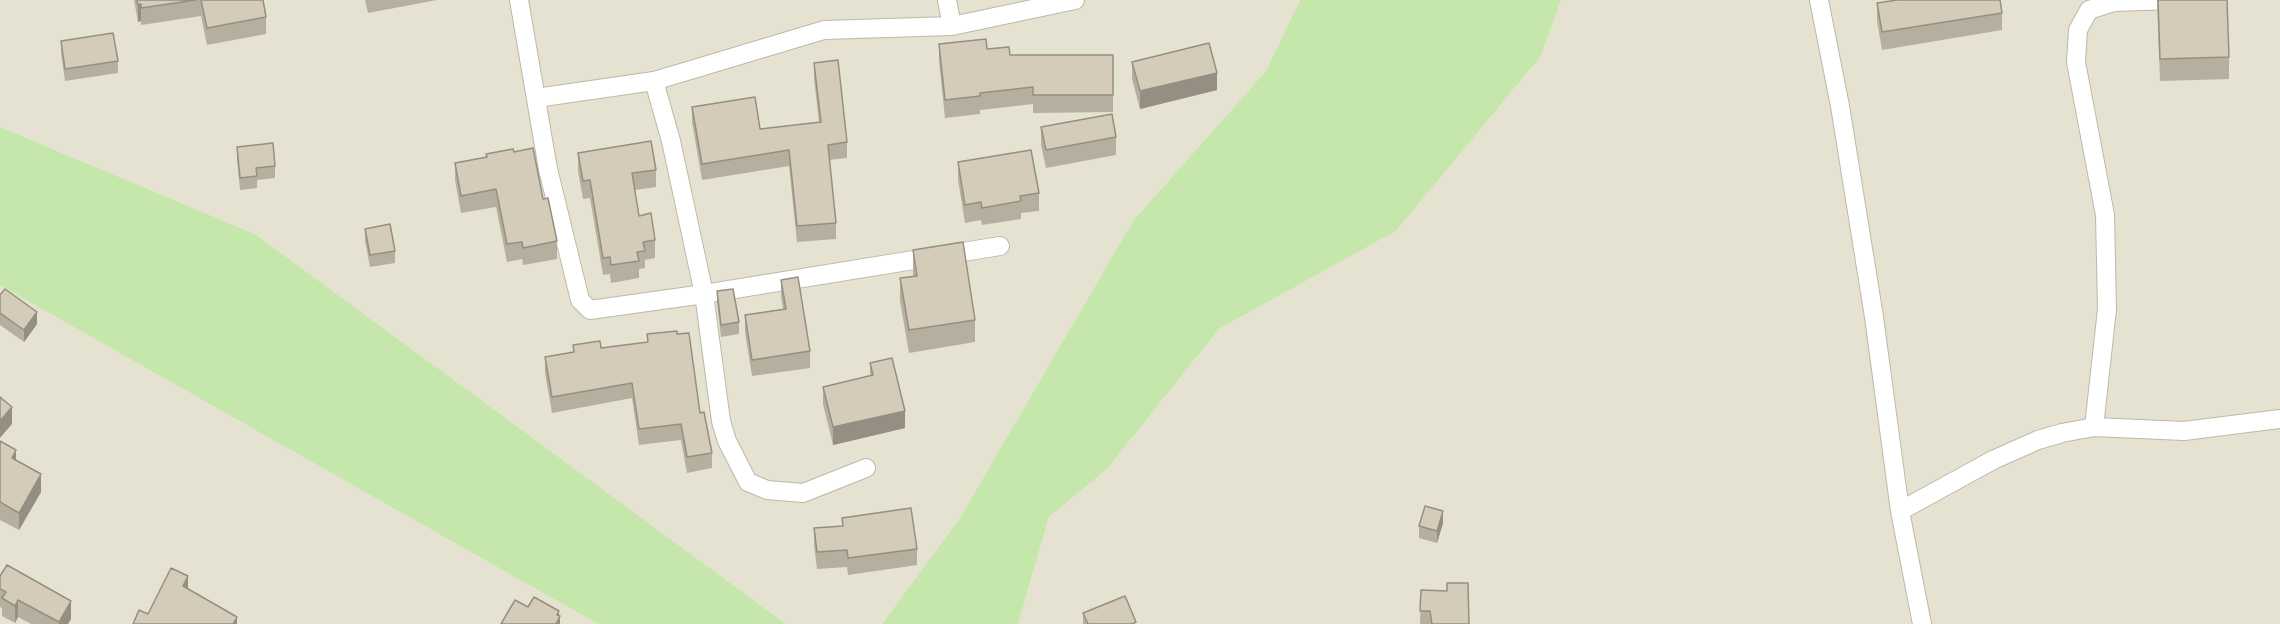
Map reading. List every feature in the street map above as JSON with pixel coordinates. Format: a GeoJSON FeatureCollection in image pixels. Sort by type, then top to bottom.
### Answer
{"type":"FeatureCollection","features":[{"type":"Feature","properties":{"kind":"street"},"geometry":{"type":"LineString","coordinates":[[519,0],[548,169],[580,300],[590,310],[1000,246]]}},
{"type":"Feature","properties":{"kind":"street"},"geometry":{"type":"LineString","coordinates":[[947,0],[952,26]]}},
{"type":"Feature","properties":{"kind":"street"},"geometry":{"type":"LineString","coordinates":[[536,98],[654,81],[824,30],[952,26],[1075,0]]}},
{"type":"Feature","properties":{"kind":"street"},"geometry":{"type":"LineString","coordinates":[[1819,0],[1840,106],[1874,317],[1900,511],[1922,624]]}},
{"type":"Feature","properties":{"kind":"street"},"geometry":{"type":"LineString","coordinates":[[2094,427],[2107,309],[2105,215],[2076,62],[2078,30],[2089,10],[2114,2],[2172,0]]}},
{"type":"Feature","properties":{"kind":"street"},"geometry":{"type":"LineString","coordinates":[[654,81],[671,141],[704,294],[721,421],[727,441],[748,482],[767,490],[803,492],[866,468]]}},
{"type":"Feature","properties":{"kind":"street"},"geometry":{"type":"LineString","coordinates":[[1900,511],[1993,460],[2038,440],[2094,427],[2184,431],[2280,419]]}},
{"type":"Feature","properties":{"kind":"shaded area"},"geometry":{"type":"Polygon","coordinates":[[[0,0],[1300,0],[1266,71],[1133,221],[958,521],[882,624],[786,624],[255,234],[0,127],[0,0]]]}},
{"type":"Feature","properties":{"kind":"shaded area"},"geometry":{"type":"Polygon","coordinates":[[[1561,0],[2280,0],[2280,624],[1018,624],[1049,517],[1107,469],[1219,329],[1396,231],[1541,56],[1561,0]]]}},
{"type":"Feature","properties":{"kind":"shaded area"},"geometry":{"type":"Polygon","coordinates":[[[0,285],[18,294],[598,624],[0,624],[0,285]]]}},
{"type":"Feature","properties":{"kind":"green space"},"geometry":{"type":"Polygon","coordinates":[[[1300,0],[1561,0],[1541,56],[1396,231],[1219,329],[1107,469],[1049,517],[1018,624],[882,624],[958,521],[1133,221],[1266,71],[1300,0]]]}},
{"type":"Feature","properties":{"kind":"green space"},"geometry":{"type":"Polygon","coordinates":[[[0,127],[255,234],[786,624],[598,624],[0,285],[0,127]]]}},
{"type":"Feature","properties":{"kind":"building"},"geometry":{"type":"Polygon","coordinates":[[[137,0],[196,0],[141,8],[137,0]]]}},
{"type":"Feature","properties":{"kind":"building"},"geometry":{"type":"Polygon","coordinates":[[[201,0],[263,0],[266,17],[207,28],[201,0]]]}},
{"type":"Feature","properties":{"kind":"building"},"geometry":{"type":"Polygon","coordinates":[[[1897,0],[2000,0],[2002,13],[1882,32],[1877,3],[1897,0]]]}},
{"type":"Feature","properties":{"kind":"building"},"geometry":{"type":"Polygon","coordinates":[[[2158,0],[2227,0],[2229,57],[2160,59],[2158,0]]]}},
{"type":"Feature","properties":{"kind":"building"},"geometry":{"type":"Polygon","coordinates":[[[113,33],[118,61],[65,69],[61,41],[113,33]]]}},
{"type":"Feature","properties":{"kind":"building"},"geometry":{"type":"Polygon","coordinates":[[[986,39],[987,49],[1009,47],[1010,55],[1113,55],[1113,95],[1033,95],[1033,87],[980,93],[980,96],[945,100],[939,44],[986,39]]]}},
{"type":"Feature","properties":{"kind":"building"},"geometry":{"type":"Polygon","coordinates":[[[1209,43],[1217,73],[1140,91],[1132,62],[1209,43]]]}},
{"type":"Feature","properties":{"kind":"building"},"geometry":{"type":"Polygon","coordinates":[[[838,60],[847,142],[828,145],[836,223],[797,226],[789,150],[702,164],[692,107],[755,97],[760,129],[821,122],[814,63],[838,60]]]}},
{"type":"Feature","properties":{"kind":"building"},"geometry":{"type":"Polygon","coordinates":[[[1112,114],[1116,137],[1046,150],[1041,127],[1112,114]]]}},
{"type":"Feature","properties":{"kind":"building"},"geometry":{"type":"Polygon","coordinates":[[[651,141],[656,170],[632,173],[639,216],[651,213],[655,240],[643,242],[645,251],[637,252],[639,261],[611,265],[610,257],[603,258],[590,180],[583,181],[578,153],[651,141]]]}},
{"type":"Feature","properties":{"kind":"building"},"geometry":{"type":"Polygon","coordinates":[[[273,143],[275,166],[256,168],[257,176],[240,178],[237,147],[273,143]]]}},
{"type":"Feature","properties":{"kind":"building"},"geometry":{"type":"Polygon","coordinates":[[[533,148],[543,199],[548,198],[557,241],[523,248],[522,242],[507,244],[496,189],[461,196],[455,163],[487,157],[486,154],[533,148]]]}},
{"type":"Feature","properties":{"kind":"building"},"geometry":{"type":"Polygon","coordinates":[[[1031,150],[1039,193],[1020,196],[1021,201],[982,208],[981,202],[965,205],[958,162],[1031,150]]]}},
{"type":"Feature","properties":{"kind":"building"},"geometry":{"type":"Polygon","coordinates":[[[390,224],[395,251],[370,255],[365,229],[390,224]]]}},
{"type":"Feature","properties":{"kind":"building"},"geometry":{"type":"Polygon","coordinates":[[[963,242],[975,320],[909,330],[900,278],[917,276],[913,250],[963,242]]]}},
{"type":"Feature","properties":{"kind":"building"},"geometry":{"type":"Polygon","coordinates":[[[798,277],[810,351],[752,360],[745,315],[786,309],[781,280],[798,277]]]}},
{"type":"Feature","properties":{"kind":"building"},"geometry":{"type":"Polygon","coordinates":[[[5,289],[37,312],[24,330],[0,313],[0,295],[5,289]]]}},
{"type":"Feature","properties":{"kind":"building"},"geometry":{"type":"Polygon","coordinates":[[[733,289],[739,322],[721,325],[717,291],[733,289]]]}},
{"type":"Feature","properties":{"kind":"building"},"geometry":{"type":"Polygon","coordinates":[[[677,331],[677,334],[689,333],[700,413],[704,412],[712,453],[687,457],[681,424],[639,429],[632,383],[552,397],[545,357],[574,352],[573,345],[600,341],[601,348],[648,342],[647,334],[677,331]]]}},
{"type":"Feature","properties":{"kind":"building"},"geometry":{"type":"Polygon","coordinates":[[[892,358],[905,411],[833,427],[823,387],[873,375],[870,363],[892,358]]]}},
{"type":"Feature","properties":{"kind":"building"},"geometry":{"type":"Polygon","coordinates":[[[0,397],[12,407],[0,421],[0,397]]]}},
{"type":"Feature","properties":{"kind":"building"},"geometry":{"type":"Polygon","coordinates":[[[0,441],[16,450],[12,458],[41,474],[19,513],[0,502],[0,441]]]}},
{"type":"Feature","properties":{"kind":"building"},"geometry":{"type":"Polygon","coordinates":[[[1425,506],[1443,511],[1437,531],[1419,526],[1425,506]]]}},
{"type":"Feature","properties":{"kind":"building"},"geometry":{"type":"Polygon","coordinates":[[[911,508],[917,549],[848,558],[847,550],[817,552],[814,528],[843,526],[842,518],[911,508]]]}},
{"type":"Feature","properties":{"kind":"building"},"geometry":{"type":"Polygon","coordinates":[[[7,565],[71,601],[59,622],[18,600],[15,606],[2,598],[6,592],[0,589],[0,576],[7,565]]]}},
{"type":"Feature","properties":{"kind":"building"},"geometry":{"type":"Polygon","coordinates":[[[171,568],[188,576],[183,586],[237,617],[233,624],[133,624],[139,610],[148,614],[171,568]]]}},
{"type":"Feature","properties":{"kind":"building"},"geometry":{"type":"Polygon","coordinates":[[[1447,583],[1468,583],[1469,624],[1432,624],[1430,611],[1420,611],[1421,590],[1447,591],[1447,583]]]}},
{"type":"Feature","properties":{"kind":"building"},"geometry":{"type":"Polygon","coordinates":[[[1125,596],[1136,622],[1132,624],[1088,624],[1083,613],[1125,596]]]}},
{"type":"Feature","properties":{"kind":"building"},"geometry":{"type":"Polygon","coordinates":[[[534,597],[559,611],[557,615],[560,616],[556,624],[501,624],[515,600],[528,607],[534,597]]]}}]}
